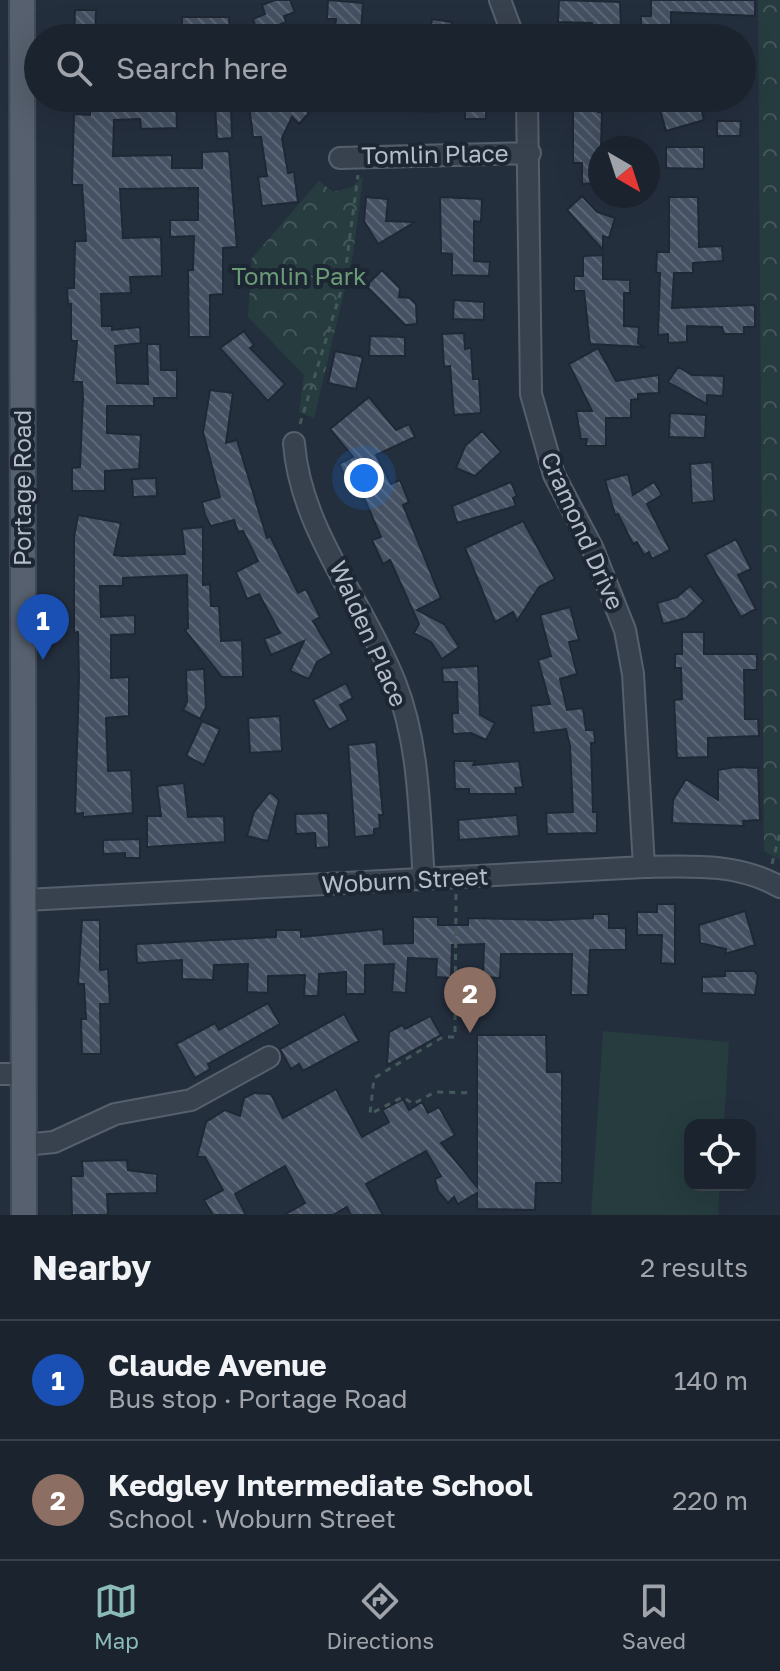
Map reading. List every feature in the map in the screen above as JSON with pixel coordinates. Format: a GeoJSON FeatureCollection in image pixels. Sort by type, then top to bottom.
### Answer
{"type":"FeatureCollection","features":[{"type":"Feature","properties":{"kind":"main road","name":"Portage Road"},"geometry":{"type":"LineString","coordinates":[[22,0],[11,495],[26,900],[12,1074],[24,1145],[24,1215]]}},
{"type":"Feature","properties":{"kind":"street"},"geometry":{"type":"LineString","coordinates":[[500,0],[509,24]]}},
{"type":"Feature","properties":{"kind":"street","name":"Cramond Drive"},"geometry":{"type":"LineString","coordinates":[[528,112],[531,394],[554,475],[592,547],[625,630],[633,674],[644,867]]}},
{"type":"Feature","properties":{"kind":"street","name":"Tomlin Place"},"geometry":{"type":"LineString","coordinates":[[350,157],[530,153]]}},
{"type":"Feature","properties":{"kind":"street","name":"Walden Place"},"geometry":{"type":"LineString","coordinates":[[294,443],[300,488],[395,682],[415,748],[424,880]]}},
{"type":"Feature","properties":{"kind":"street","name":"Woburn Street"},"geometry":{"type":"LineString","coordinates":[[26,900],[644,867],[720,867],[771,882]]}},
{"type":"Feature","properties":{"kind":"street"},"geometry":{"type":"LineString","coordinates":[[24,1145],[54,1142],[115,1114],[191,1100],[269,1057]]}},
{"type":"Feature","properties":{"kind":"path"},"geometry":{"type":"LineString","coordinates":[[294,443],[344,281],[350,157]]}},
{"type":"Feature","properties":{"kind":"path"},"geometry":{"type":"LineString","coordinates":[[771,882],[780,833]]}},
{"type":"Feature","properties":{"kind":"path"},"geometry":{"type":"LineString","coordinates":[[456,878],[455,1037],[443,1037],[374,1078],[370,1114],[403,1097],[413,1104],[435,1092],[473,1093]]}},
{"type":"Feature","properties":{"kind":"green space"},"geometry":{"type":"Polygon","coordinates":[[[758,0],[780,0],[780,860],[764,851],[758,0]]]}},
{"type":"Feature","properties":{"kind":"green space","name":"Tomlin Park"},"geometry":{"type":"Polygon","coordinates":[[[363,176],[353,255],[314,418],[299,412],[304,375],[248,317],[252,258],[319,181],[333,192],[352,187],[363,176]]]}},
{"type":"Feature","properties":{"kind":"green space"},"geometry":{"type":"Polygon","coordinates":[[[603,1031],[729,1042],[724,1119],[684,1119],[684,1191],[720,1191],[718,1215],[591,1215],[603,1031]]]}},
{"type":"Feature","properties":{"kind":"building"},"geometry":{"type":"Polygon","coordinates":[[[275,0],[290,0],[295,12],[284,16],[286,22],[281,24],[255,24],[253,19],[265,14],[262,5],[275,0]]]}},
{"type":"Feature","properties":{"kind":"building"},"geometry":{"type":"Polygon","coordinates":[[[328,0],[363,3],[362,24],[336,24],[336,19],[327,19],[328,0]]]}},
{"type":"Feature","properties":{"kind":"building"},"geometry":{"type":"Polygon","coordinates":[[[559,0],[620,2],[621,24],[558,22],[559,0]]]}},
{"type":"Feature","properties":{"kind":"building"},"geometry":{"type":"Polygon","coordinates":[[[651,0],[755,0],[755,16],[671,12],[671,24],[641,24],[641,16],[651,16],[651,0]]]}},
{"type":"Feature","properties":{"kind":"building"},"geometry":{"type":"Polygon","coordinates":[[[75,10],[96,10],[96,24],[74,24],[75,10]]]}},
{"type":"Feature","properties":{"kind":"building"},"geometry":{"type":"Polygon","coordinates":[[[182,17],[229,17],[229,24],[182,24],[182,17]]]}},
{"type":"Feature","properties":{"kind":"building"},"geometry":{"type":"Polygon","coordinates":[[[432,19],[452,22],[452,24],[431,24],[432,19]]]}},
{"type":"Feature","properties":{"kind":"building"},"geometry":{"type":"Polygon","coordinates":[[[90,112],[176,112],[177,128],[141,129],[140,119],[114,120],[113,156],[172,155],[172,168],[202,168],[202,152],[229,151],[237,247],[223,248],[223,294],[210,295],[210,337],[189,337],[188,270],[193,270],[194,236],[170,237],[170,220],[198,220],[198,188],[120,189],[123,238],[161,237],[162,276],[130,277],[131,293],[101,294],[102,326],[112,326],[112,330],[140,327],[141,343],[115,346],[117,383],[148,384],[147,344],[160,344],[161,370],[177,370],[177,398],[154,398],[154,406],[107,406],[107,433],[141,435],[139,469],[105,471],[105,491],[72,491],[72,468],[80,467],[83,398],[82,382],[73,382],[77,341],[71,341],[71,304],[68,304],[67,288],[74,288],[75,241],[86,241],[82,185],[72,185],[74,114],[90,115],[90,112]]]}},
{"type":"Feature","properties":{"kind":"building"},"geometry":{"type":"Polygon","coordinates":[[[215,112],[231,112],[232,138],[217,139],[215,112]]]}},
{"type":"Feature","properties":{"kind":"building"},"geometry":{"type":"Polygon","coordinates":[[[250,112],[309,113],[299,124],[292,117],[282,138],[288,173],[294,172],[298,202],[262,206],[258,177],[267,176],[261,137],[253,137],[250,112]]]}},
{"type":"Feature","properties":{"kind":"building"},"geometry":{"type":"Polygon","coordinates":[[[465,112],[486,112],[486,119],[465,119],[465,112]]]}},
{"type":"Feature","properties":{"kind":"building"},"geometry":{"type":"Polygon","coordinates":[[[573,112],[602,112],[601,136],[588,136],[588,184],[582,184],[582,163],[573,163],[573,112]]]}},
{"type":"Feature","properties":{"kind":"building"},"geometry":{"type":"Polygon","coordinates":[[[661,112],[702,112],[704,120],[666,131],[661,112]]]}},
{"type":"Feature","properties":{"kind":"building"},"geometry":{"type":"Polygon","coordinates":[[[717,121],[741,121],[740,136],[717,136],[717,121]]]}},
{"type":"Feature","properties":{"kind":"building"},"geometry":{"type":"Polygon","coordinates":[[[666,147],[704,147],[704,169],[666,168],[666,147]]]}},
{"type":"Feature","properties":{"kind":"building"},"geometry":{"type":"Polygon","coordinates":[[[582,196],[588,202],[588,208],[615,218],[609,238],[603,236],[603,250],[567,210],[582,196]]]}},
{"type":"Feature","properties":{"kind":"building"},"geometry":{"type":"Polygon","coordinates":[[[366,197],[388,199],[386,221],[415,222],[378,244],[364,221],[366,197]]]}},
{"type":"Feature","properties":{"kind":"building"},"geometry":{"type":"Polygon","coordinates":[[[440,197],[482,199],[481,222],[474,221],[474,261],[490,262],[489,276],[452,275],[452,254],[441,253],[440,197]]]}},
{"type":"Feature","properties":{"kind":"building"},"geometry":{"type":"Polygon","coordinates":[[[669,197],[698,197],[699,247],[722,246],[723,261],[693,263],[693,273],[674,273],[672,308],[755,305],[755,327],[744,327],[744,334],[724,334],[722,327],[687,326],[687,342],[668,343],[668,334],[658,335],[660,273],[656,273],[657,252],[669,252],[669,197]]]}},
{"type":"Feature","properties":{"kind":"building"},"geometry":{"type":"Polygon","coordinates":[[[603,255],[603,279],[630,280],[630,293],[624,293],[624,326],[639,327],[638,343],[644,347],[590,344],[584,291],[574,291],[574,276],[583,276],[583,256],[603,255]]]}},
{"type":"Feature","properties":{"kind":"building"},"geometry":{"type":"Polygon","coordinates":[[[382,270],[400,288],[399,297],[410,298],[416,304],[417,324],[405,325],[366,286],[382,270]]]}},
{"type":"Feature","properties":{"kind":"building"},"geometry":{"type":"Polygon","coordinates":[[[454,300],[484,302],[484,320],[453,319],[454,300]]]}},
{"type":"Feature","properties":{"kind":"building"},"geometry":{"type":"Polygon","coordinates":[[[244,331],[254,345],[250,348],[285,384],[268,401],[220,348],[244,331]]]}},
{"type":"Feature","properties":{"kind":"building"},"geometry":{"type":"Polygon","coordinates":[[[464,333],[465,349],[471,348],[473,379],[479,379],[481,413],[454,415],[450,366],[444,367],[442,334],[464,333]]]}},
{"type":"Feature","properties":{"kind":"building"},"geometry":{"type":"Polygon","coordinates":[[[370,336],[405,337],[405,356],[369,356],[370,336]]]}},
{"type":"Feature","properties":{"kind":"building"},"geometry":{"type":"Polygon","coordinates":[[[598,348],[616,381],[659,375],[659,393],[638,394],[638,399],[631,400],[631,418],[606,418],[606,446],[586,446],[587,439],[581,439],[576,411],[592,411],[569,364],[598,348]]]}},
{"type":"Feature","properties":{"kind":"building"},"geometry":{"type":"Polygon","coordinates":[[[335,351],[363,357],[356,389],[328,383],[335,351]]]}},
{"type":"Feature","properties":{"kind":"building"},"geometry":{"type":"Polygon","coordinates":[[[678,367],[692,375],[724,376],[723,396],[707,395],[707,404],[668,382],[678,367]]]}},
{"type":"Feature","properties":{"kind":"building"},"geometry":{"type":"Polygon","coordinates":[[[210,390],[233,393],[226,443],[237,440],[267,538],[270,536],[298,593],[306,589],[320,617],[313,621],[332,653],[317,662],[309,679],[290,671],[304,641],[271,655],[264,639],[280,633],[259,594],[247,599],[236,572],[258,561],[243,531],[238,532],[234,520],[211,526],[205,515],[202,502],[220,497],[203,432],[210,390]]]}},
{"type":"Feature","properties":{"kind":"building"},"geometry":{"type":"Polygon","coordinates":[[[369,397],[396,430],[409,424],[415,437],[376,455],[391,484],[400,480],[409,502],[403,505],[441,598],[417,610],[444,624],[459,647],[442,659],[431,642],[414,633],[419,624],[390,560],[383,564],[372,540],[381,537],[359,486],[351,489],[339,464],[353,457],[330,429],[369,397]]]}},
{"type":"Feature","properties":{"kind":"building"},"geometry":{"type":"Polygon","coordinates":[[[670,413],[706,415],[705,438],[669,437],[670,413]]]}},
{"type":"Feature","properties":{"kind":"building"},"geometry":{"type":"Polygon","coordinates":[[[482,431],[501,452],[475,476],[456,468],[465,446],[482,431]]]}},
{"type":"Feature","properties":{"kind":"building"},"geometry":{"type":"Polygon","coordinates":[[[712,462],[714,501],[692,503],[690,464],[712,462]]]}},
{"type":"Feature","properties":{"kind":"building"},"geometry":{"type":"Polygon","coordinates":[[[628,474],[633,495],[654,482],[662,495],[647,504],[670,550],[652,559],[649,552],[644,555],[637,542],[633,544],[618,514],[615,515],[605,480],[628,474]]]}},
{"type":"Feature","properties":{"kind":"building"},"geometry":{"type":"Polygon","coordinates":[[[156,478],[157,496],[133,497],[132,479],[156,478]]]}},
{"type":"Feature","properties":{"kind":"building"},"geometry":{"type":"Polygon","coordinates":[[[511,482],[517,496],[513,498],[516,506],[457,523],[452,506],[511,482]]]}},
{"type":"Feature","properties":{"kind":"building"},"geometry":{"type":"Polygon","coordinates":[[[78,515],[121,523],[114,555],[123,556],[185,554],[182,529],[203,527],[203,585],[210,584],[211,606],[219,606],[221,641],[242,640],[243,677],[222,677],[185,630],[188,628],[187,575],[123,578],[123,586],[100,586],[101,617],[135,615],[135,634],[111,635],[111,678],[129,677],[129,716],[106,718],[108,771],[131,770],[133,813],[83,817],[83,813],[75,814],[79,678],[78,632],[74,633],[74,537],[78,515]]]}},
{"type":"Feature","properties":{"kind":"building"},"geometry":{"type":"Polygon","coordinates":[[[523,521],[555,579],[539,587],[517,621],[513,612],[495,622],[465,548],[523,521]]]}},
{"type":"Feature","properties":{"kind":"building"},"geometry":{"type":"Polygon","coordinates":[[[736,539],[751,569],[738,575],[756,609],[741,617],[705,555],[736,539]]]}},
{"type":"Feature","properties":{"kind":"building"},"geometry":{"type":"Polygon","coordinates":[[[690,586],[704,601],[686,618],[663,624],[657,603],[677,597],[690,586]]]}},
{"type":"Feature","properties":{"kind":"building"},"geometry":{"type":"Polygon","coordinates":[[[570,607],[579,640],[569,642],[577,674],[560,679],[567,710],[583,708],[586,730],[594,730],[595,743],[591,743],[593,812],[597,812],[597,833],[547,834],[546,813],[573,812],[570,746],[566,729],[534,733],[531,706],[550,704],[538,660],[551,656],[540,615],[570,607]]]}},
{"type":"Feature","properties":{"kind":"building"},"geometry":{"type":"Polygon","coordinates":[[[682,632],[704,632],[704,654],[757,654],[757,670],[744,670],[745,719],[758,719],[759,736],[708,738],[708,757],[677,758],[674,700],[682,699],[681,668],[675,668],[675,654],[682,654],[682,632]]]}},
{"type":"Feature","properties":{"kind":"building"},"geometry":{"type":"Polygon","coordinates":[[[478,666],[480,715],[495,723],[486,740],[471,733],[453,734],[452,713],[458,713],[457,682],[443,682],[442,668],[478,666]]]}},
{"type":"Feature","properties":{"kind":"building"},"geometry":{"type":"Polygon","coordinates":[[[204,669],[206,707],[200,719],[183,710],[187,702],[186,670],[204,669]]]}},
{"type":"Feature","properties":{"kind":"building"},"geometry":{"type":"Polygon","coordinates":[[[346,683],[353,698],[340,705],[348,720],[329,730],[313,700],[346,683]]]}},
{"type":"Feature","properties":{"kind":"building"},"geometry":{"type":"Polygon","coordinates":[[[280,716],[282,751],[250,753],[248,718],[280,716]]]}},
{"type":"Feature","properties":{"kind":"building"},"geometry":{"type":"Polygon","coordinates":[[[202,721],[220,729],[204,765],[186,756],[202,721]]]}},
{"type":"Feature","properties":{"kind":"building"},"geometry":{"type":"Polygon","coordinates":[[[376,742],[383,815],[379,815],[380,828],[374,829],[374,835],[355,837],[348,745],[376,742]]]}},
{"type":"Feature","properties":{"kind":"building"},"geometry":{"type":"Polygon","coordinates":[[[454,761],[475,761],[473,765],[519,761],[523,787],[515,788],[516,794],[469,794],[469,789],[455,789],[454,761]]]}},
{"type":"Feature","properties":{"kind":"building"},"geometry":{"type":"Polygon","coordinates":[[[758,768],[760,820],[743,821],[744,826],[672,823],[673,800],[686,779],[718,800],[718,770],[758,768]]]}},
{"type":"Feature","properties":{"kind":"building"},"geometry":{"type":"Polygon","coordinates":[[[184,783],[188,817],[224,816],[225,842],[147,847],[147,816],[161,816],[157,786],[184,783]]]}},
{"type":"Feature","properties":{"kind":"building"},"geometry":{"type":"Polygon","coordinates":[[[270,792],[279,800],[268,841],[247,836],[254,812],[270,792]]]}},
{"type":"Feature","properties":{"kind":"building"},"geometry":{"type":"Polygon","coordinates":[[[328,813],[329,847],[316,848],[315,833],[296,834],[295,814],[328,813]]]}},
{"type":"Feature","properties":{"kind":"building"},"geometry":{"type":"Polygon","coordinates":[[[517,815],[519,836],[459,840],[458,820],[517,815]]]}},
{"type":"Feature","properties":{"kind":"building"},"geometry":{"type":"Polygon","coordinates":[[[140,839],[140,858],[125,858],[125,853],[103,854],[103,840],[140,839]]]}},
{"type":"Feature","properties":{"kind":"building"},"geometry":{"type":"Polygon","coordinates":[[[657,904],[675,904],[675,964],[661,963],[662,935],[637,935],[637,912],[657,912],[657,904]]]}},
{"type":"Feature","properties":{"kind":"building"},"geometry":{"type":"Polygon","coordinates":[[[745,911],[755,945],[725,954],[726,949],[700,943],[699,925],[745,911]]]}},
{"type":"Feature","properties":{"kind":"building"},"geometry":{"type":"Polygon","coordinates":[[[593,914],[609,914],[609,928],[626,928],[626,950],[590,950],[588,995],[571,995],[572,954],[501,954],[500,978],[483,977],[484,944],[452,945],[451,978],[436,977],[437,959],[408,958],[406,993],[392,992],[394,964],[365,965],[365,994],[346,994],[346,972],[319,974],[318,996],[304,996],[305,975],[268,976],[268,993],[247,992],[248,964],[214,965],[213,980],[182,979],[182,960],[137,963],[136,944],[276,937],[276,930],[301,930],[301,937],[383,929],[384,944],[413,943],[413,917],[438,917],[438,925],[468,925],[468,918],[550,920],[593,918],[593,914]]]}},
{"type":"Feature","properties":{"kind":"building"},"geometry":{"type":"Polygon","coordinates":[[[82,920],[100,920],[100,970],[108,969],[110,1004],[100,1004],[101,1054],[82,1054],[81,1019],[86,1019],[84,984],[78,984],[82,920]]]}},
{"type":"Feature","properties":{"kind":"building"},"geometry":{"type":"Polygon","coordinates":[[[725,971],[754,971],[758,975],[755,995],[702,993],[702,977],[725,976],[725,971]]]}},
{"type":"Feature","properties":{"kind":"building"},"geometry":{"type":"Polygon","coordinates":[[[268,1003],[280,1024],[208,1064],[210,1069],[195,1078],[176,1044],[215,1023],[219,1030],[268,1003]]]}},
{"type":"Feature","properties":{"kind":"building"},"geometry":{"type":"Polygon","coordinates":[[[344,1014],[359,1041],[303,1071],[299,1064],[291,1069],[280,1049],[344,1014]]]}},
{"type":"Feature","properties":{"kind":"building"},"geometry":{"type":"Polygon","coordinates":[[[430,1016],[441,1035],[387,1065],[389,1032],[402,1025],[405,1029],[430,1016]]]}},
{"type":"Feature","properties":{"kind":"building"},"geometry":{"type":"Polygon","coordinates":[[[477,1035],[546,1035],[547,1072],[562,1072],[562,1183],[536,1183],[535,1210],[477,1209],[477,1193],[458,1204],[454,1197],[448,1203],[438,1191],[435,1179],[441,1176],[426,1151],[366,1184],[383,1215],[351,1215],[347,1207],[333,1215],[284,1215],[305,1203],[285,1166],[235,1194],[246,1215],[213,1215],[204,1200],[223,1190],[205,1157],[197,1157],[206,1122],[225,1110],[240,1116],[244,1098],[254,1093],[271,1094],[283,1118],[336,1089],[362,1137],[389,1122],[382,1110],[403,1099],[409,1110],[422,1102],[428,1113],[439,1107],[455,1135],[441,1143],[477,1187],[477,1035]]]}},
{"type":"Feature","properties":{"kind":"building"},"geometry":{"type":"Polygon","coordinates":[[[127,1160],[128,1170],[157,1174],[157,1193],[107,1194],[108,1215],[72,1215],[71,1176],[83,1176],[82,1161],[127,1160]]]}},
{"type":"Feature","properties":{"kind":"place","name":"Claude Avenue"},"geometry":{"type":"Point","coordinates":[43,660]}},
{"type":"Feature","properties":{"kind":"place","name":"Kedgley Intermediate School"},"geometry":{"type":"Point","coordinates":[470,1033]}}]}
